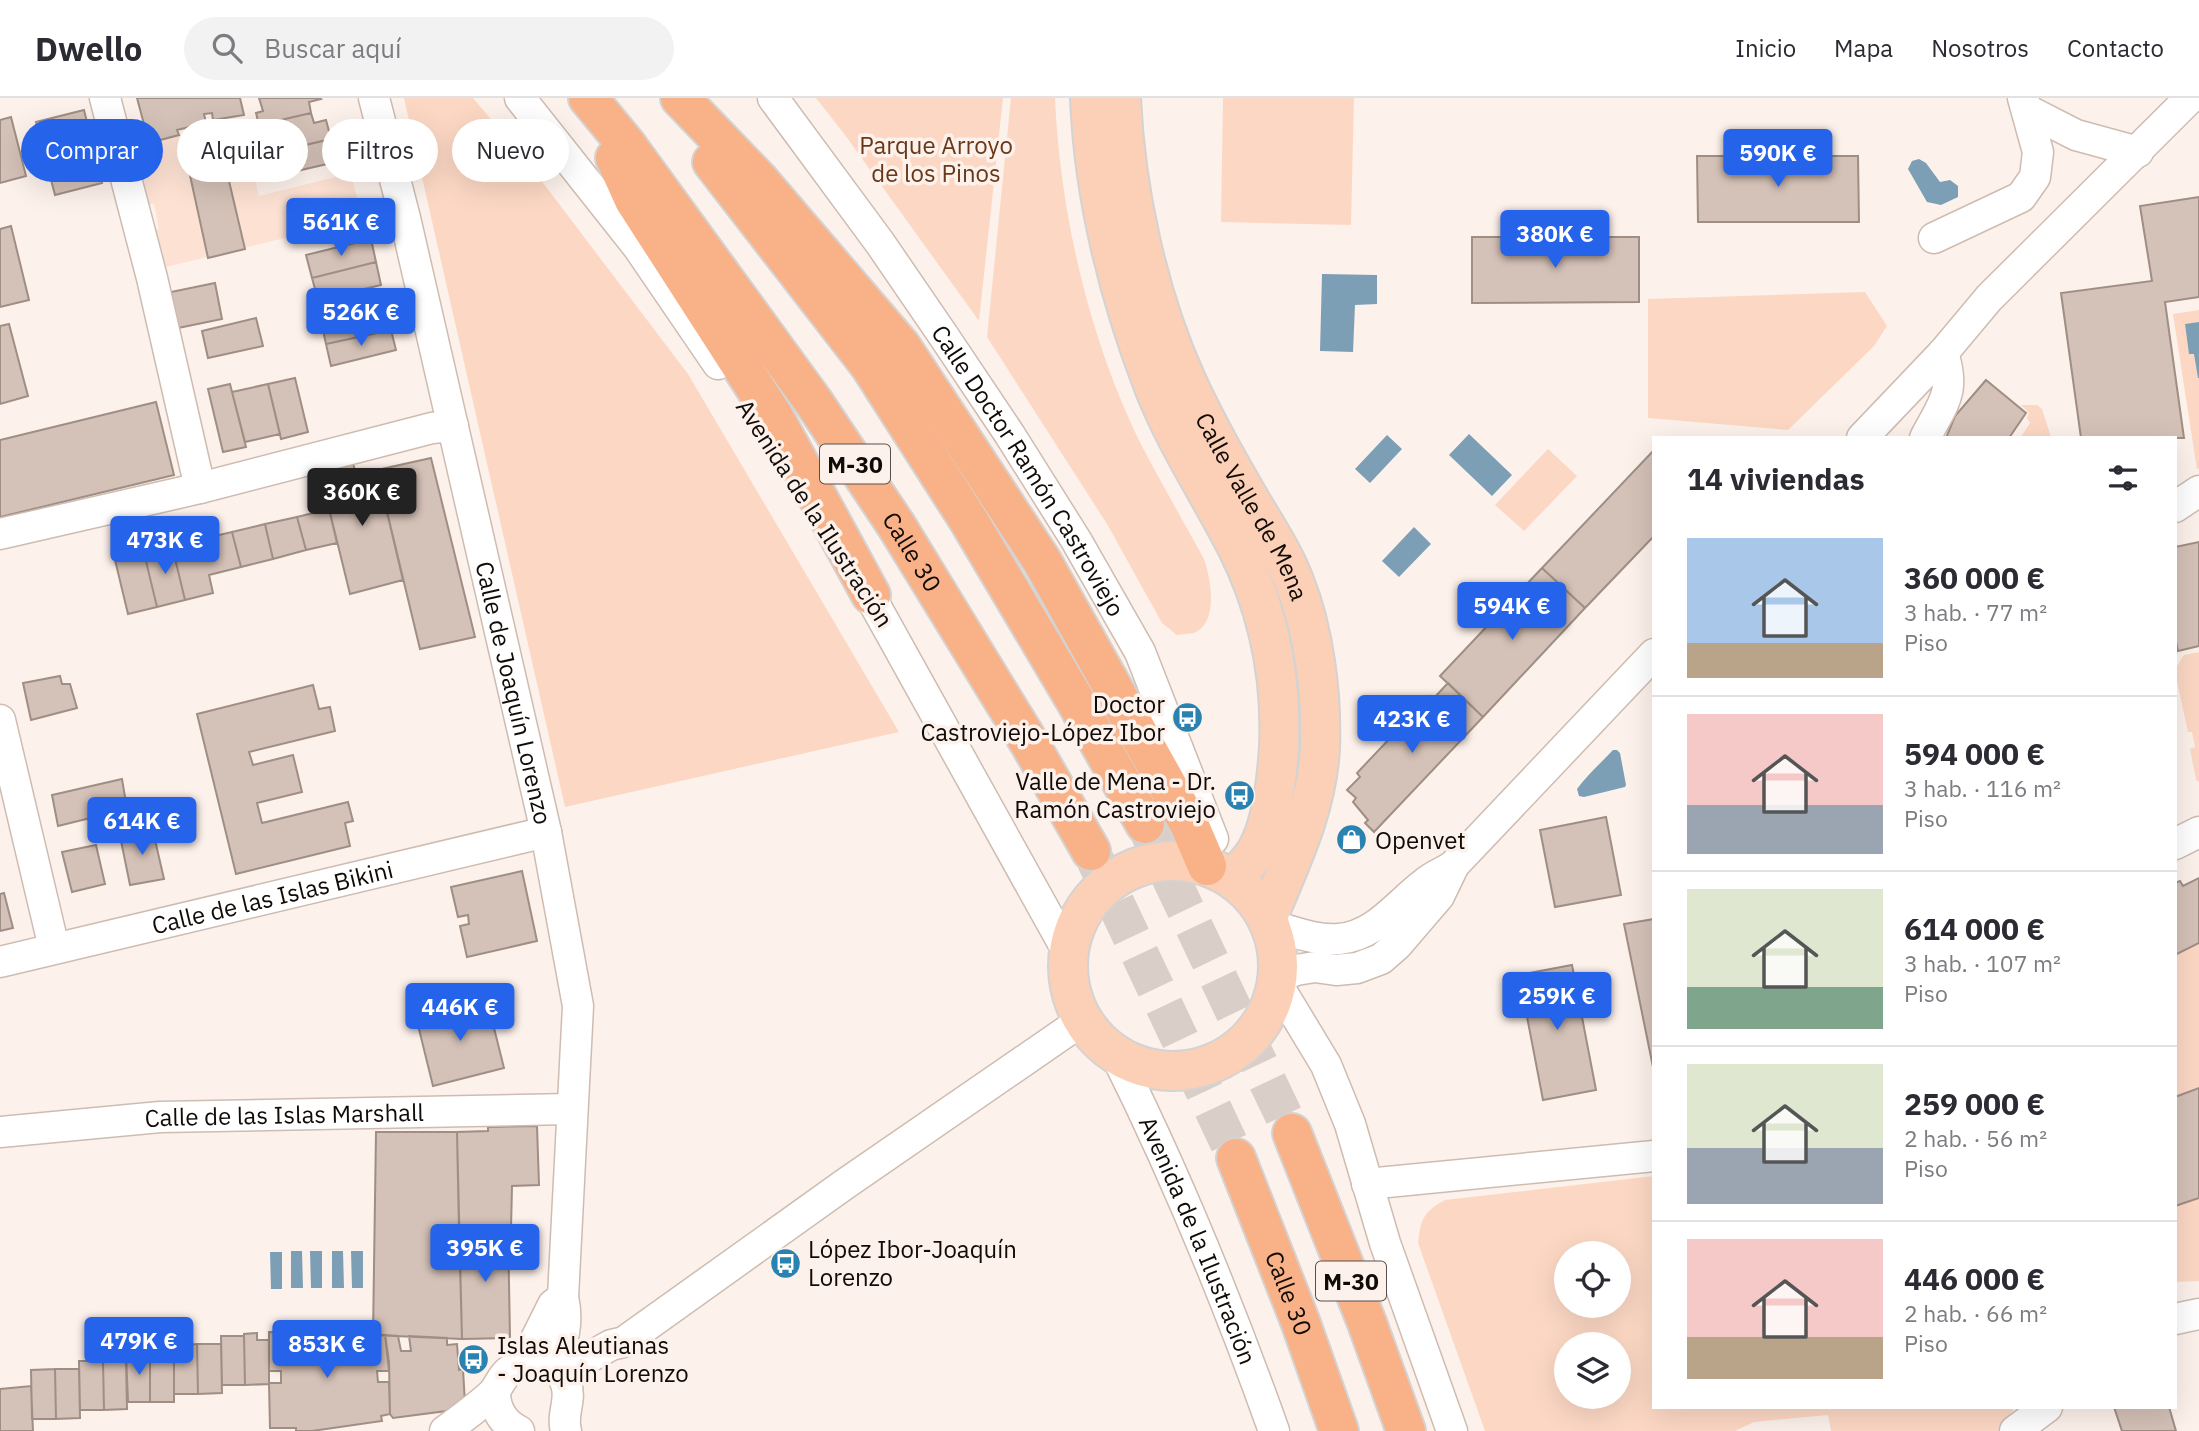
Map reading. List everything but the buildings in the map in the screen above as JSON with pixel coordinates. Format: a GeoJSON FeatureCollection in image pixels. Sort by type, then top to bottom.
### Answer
{"type":"FeatureCollection","features":[{"type":"Feature","properties":{"kind":"highway"},"geometry":{"type":"LineString","coordinates":[[588,98],[634,200],[774,417],[871,595]]}},
{"type":"Feature","properties":{"kind":"highway","name":"Calle 30"},"geometry":{"type":"LineString","coordinates":[[588,98],[626,144],[797,378],[896,525],[1030,744],[1091,851]]}},
{"type":"Feature","properties":{"kind":"highway","name":"M-30"},"geometry":{"type":"LineString","coordinates":[[664,98],[870,366],[976,533],[1145,824]]}},
{"type":"Feature","properties":{"kind":"highway"},"geometry":{"type":"LineString","coordinates":[[680,98],[759,180],[901,346],[1042,561],[1189,824],[1223,874]]}},
{"type":"Feature","properties":{"kind":"highway","name":"M-30"},"geometry":{"type":"LineString","coordinates":[[1292,1133],[1367,1323],[1406,1431]]}},
{"type":"Feature","properties":{"kind":"highway","name":"Calle 30"},"geometry":{"type":"LineString","coordinates":[[1236,1158],[1300,1321],[1339,1431]]}},
{"type":"Feature","properties":{"kind":"main road","name":"Calle Valle de Mena"},"geometry":{"type":"LineString","coordinates":[[1090,98],[1101,202],[1127,303],[1154,386],[1170,424],[1250,575],[1268,630],[1277,674],[1280,718],[1278,763],[1267,824],[1255,853],[1223,874]]}},
{"type":"Feature","properties":{"kind":"main road","name":"Calle Valle de Mena"},"geometry":{"type":"LineString","coordinates":[[1121,98],[1133,198],[1162,317],[1185,378],[1202,413],[1290,573],[1302,604],[1311,647],[1318,694],[1320,748],[1314,794],[1303,835],[1268,922]]}},
{"type":"Feature","properties":{"kind":"main road"},"geometry":{"type":"LineString","coordinates":[[1165,861],[1191,862],[1223,874],[1253,897],[1268,922],[1277,950],[1277,980],[1271,1004],[1262,1023],[1249,1039],[1233,1052],[1214,1062],[1184,1070],[1153,1069],[1133,1063],[1115,1053],[1097,1038],[1083,1020],[1074,999],[1069,976],[1072,937],[1087,906],[1097,893],[1125,872],[1165,861]]}},
{"type":"Feature","properties":{"kind":"street"},"geometry":{"type":"LineString","coordinates":[[105,98],[152,278],[200,488]]}},
{"type":"Feature","properties":{"kind":"street","name":"Calle de Joaquín Lorenzo"},"geometry":{"type":"LineString","coordinates":[[374,98],[405,218],[546,832],[578,1006],[563,1297],[566,1314],[564,1339],[543,1412]]}},
{"type":"Feature","properties":{"kind":"street","name":"Avenida de la Ilustración"},"geometry":{"type":"LineString","coordinates":[[520,98],[638,247],[762,427],[871,595],[1069,954]]}},
{"type":"Feature","properties":{"kind":"street","name":"Calle Doctor Ramón Castroviejo"},"geometry":{"type":"LineString","coordinates":[[773,98],[880,243],[951,346],[1076,540],[1140,652],[1223,874]]}},
{"type":"Feature","properties":{"kind":"street"},"geometry":{"type":"LineString","coordinates":[[1864,436],[1943,353],[1989,298],[2190,98]]}},
{"type":"Feature","properties":{"kind":"street"},"geometry":{"type":"LineString","coordinates":[[2025,104],[2076,135],[2138,152]]}},
{"type":"Feature","properties":{"kind":"street"},"geometry":{"type":"LineString","coordinates":[[1934,238],[2021,197],[2035,177],[2038,152],[2025,104]]}},
{"type":"Feature","properties":{"kind":"street"},"geometry":{"type":"LineString","coordinates":[[1926,436],[1950,389],[1943,353]]}},
{"type":"Feature","properties":{"kind":"street"},"geometry":{"type":"LineString","coordinates":[[0,534],[200,488],[432,428],[453,426]]}},
{"type":"Feature","properties":{"kind":"street"},"geometry":{"type":"LineString","coordinates":[[2177,506],[2199,491]]}},
{"type":"Feature","properties":{"kind":"street"},"geometry":{"type":"LineString","coordinates":[[1268,922],[1316,937],[1338,939],[1358,935],[1375,926],[1426,881],[1453,866],[1652,656]]}},
{"type":"Feature","properties":{"kind":"street"},"geometry":{"type":"LineString","coordinates":[[0,720],[54,948]]}},
{"type":"Feature","properties":{"kind":"street","name":"Calle de las Islas Bikini"},"geometry":{"type":"LineString","coordinates":[[0,962],[546,832]]}},
{"type":"Feature","properties":{"kind":"street"},"geometry":{"type":"LineString","coordinates":[[2177,843],[2199,832]]}},
{"type":"Feature","properties":{"kind":"street"},"geometry":{"type":"LineString","coordinates":[[1452,1431],[1367,1184],[1350,1124],[1326,1065],[1277,980],[1296,970],[1315,967],[1336,970],[1357,968],[1381,959],[1397,945],[1439,896],[1453,866]]}},
{"type":"Feature","properties":{"kind":"street"},"geometry":{"type":"LineString","coordinates":[[495,1392],[499,1414],[505,1422],[543,1412],[617,1353],[624,1342],[845,1184],[1083,1020]]}},
{"type":"Feature","properties":{"kind":"street","name":"Avenida de la Ilustración"},"geometry":{"type":"LineString","coordinates":[[1115,1053],[1159,1141],[1238,1330],[1273,1431]]}},
{"type":"Feature","properties":{"kind":"street","name":"Calle de las Islas Marshall"},"geometry":{"type":"LineString","coordinates":[[0,1132],[160,1117],[571,1109]]}},
{"type":"Feature","properties":{"kind":"street"},"geometry":{"type":"LineString","coordinates":[[1367,1184],[1652,1156]]}},
{"type":"Feature","properties":{"kind":"street"},"geometry":{"type":"LineString","coordinates":[[524,1363],[553,1306],[563,1297]]}},
{"type":"Feature","properties":{"kind":"street"},"geometry":{"type":"LineString","coordinates":[[445,1431],[495,1392],[505,1374],[524,1363],[538,1362],[543,1412]]}},
{"type":"Feature","properties":{"kind":"street"},"geometry":{"type":"LineString","coordinates":[[2015,1431],[2044,1409]]}},
{"type":"Feature","properties":{"kind":"shaded area"},"geometry":{"type":"Polygon","coordinates":[[[177,136],[177,182],[256,182],[259,196],[322,180],[353,182],[362,219],[166,267],[155,230],[159,229],[154,204],[149,204],[144,182],[163,182],[163,140],[177,136]]]}},
{"type":"Feature","properties":{"kind":"green space"},"geometry":{"type":"Polygon","coordinates":[[[404,98],[473,98],[491,119],[452,119],[452,182],[542,182],[688,374],[899,732],[565,807],[423,182],[438,182],[438,119],[409,119],[404,98]]]}},
{"type":"Feature","properties":{"kind":"green space","name":"Parque Arroyo de los Pinos"},"geometry":{"type":"Polygon","coordinates":[[[816,98],[1003,98],[979,321],[845,135],[816,98]]]}},
{"type":"Feature","properties":{"kind":"green space"},"geometry":{"type":"Polygon","coordinates":[[[1011,98],[1055,98],[1058,142],[1071,234],[1094,325],[1109,369],[1145,452],[1207,568],[1211,589],[1210,610],[1202,628],[1194,633],[1177,635],[1162,623],[1107,524],[987,337],[1011,98]]]}},
{"type":"Feature","properties":{"kind":"green space"},"geometry":{"type":"Polygon","coordinates":[[[1223,98],[1354,98],[1351,225],[1221,222],[1223,98]]]}},
{"type":"Feature","properties":{"kind":"green space"},"geometry":{"type":"Polygon","coordinates":[[[1865,292],[1887,326],[1874,346],[1788,430],[1648,418],[1648,299],[1865,292]]]}},
{"type":"Feature","properties":{"kind":"green space"},"geometry":{"type":"Polygon","coordinates":[[[2199,310],[2199,468],[2197,470],[2173,314],[2199,310]]]}},
{"type":"Feature","properties":{"kind":"green space"},"geometry":{"type":"Polygon","coordinates":[[[2021,405],[2037,405],[2042,409],[2051,436],[2022,436],[2030,423],[2027,418],[2029,413],[2021,405]]]}},
{"type":"Feature","properties":{"kind":"green space"},"geometry":{"type":"Polygon","coordinates":[[[1548,449],[1577,476],[1524,531],[1495,505],[1548,449]]]}},
{"type":"Feature","properties":{"kind":"green space"},"geometry":{"type":"Polygon","coordinates":[[[2199,652],[2199,782],[2196,780],[2190,749],[2195,747],[2192,732],[2188,732],[2177,681],[2177,666],[2184,655],[2199,652]]]}},
{"type":"Feature","properties":{"kind":"green space"},"geometry":{"type":"Polygon","coordinates":[[[2199,943],[2199,1088],[2177,1096],[2177,954],[2199,943]]]}},
{"type":"Feature","properties":{"kind":"green space"},"geometry":{"type":"Polygon","coordinates":[[[1652,1176],[1652,1409],[2014,1409],[1998,1431],[1831,1431],[1828,1415],[1754,1422],[1735,1431],[1485,1431],[1418,1243],[1420,1228],[1428,1213],[1445,1200],[1652,1176]]]}},
{"type":"Feature","properties":{"kind":"green space"},"geometry":{"type":"Polygon","coordinates":[[[2199,1198],[2199,1281],[2177,1282],[2177,1205],[2199,1198]]]}},
{"type":"Feature","properties":{"kind":"water"},"geometry":{"type":"Polygon","coordinates":[[[1919,159],[1926,163],[1940,182],[1950,180],[1958,186],[1958,197],[1941,205],[1927,202],[1908,169],[1912,161],[1919,159]]]}},
{"type":"Feature","properties":{"kind":"water"},"geometry":{"type":"Polygon","coordinates":[[[1322,274],[1377,275],[1377,304],[1355,305],[1353,352],[1320,351],[1322,274]]]}},
{"type":"Feature","properties":{"kind":"water"},"geometry":{"type":"Polygon","coordinates":[[[2199,322],[2198,378],[2194,354],[2189,354],[2185,324],[2199,322]]]}},
{"type":"Feature","properties":{"kind":"water"},"geometry":{"type":"Polygon","coordinates":[[[1469,434],[1512,475],[1492,496],[1449,455],[1469,434]]]}},
{"type":"Feature","properties":{"kind":"water"},"geometry":{"type":"Polygon","coordinates":[[[1387,435],[1402,449],[1370,483],[1355,469],[1387,435]]]}},
{"type":"Feature","properties":{"kind":"water"},"geometry":{"type":"Polygon","coordinates":[[[1414,527],[1431,544],[1399,577],[1382,561],[1414,527]]]}},
{"type":"Feature","properties":{"kind":"water"},"geometry":{"type":"Polygon","coordinates":[[[1613,750],[1620,753],[1625,787],[1579,796],[1577,789],[1613,750]]]}},
{"type":"Feature","properties":{"kind":"water"},"geometry":{"type":"Polygon","coordinates":[[[291,1251],[302,1251],[303,1288],[291,1288],[291,1251]]]}},
{"type":"Feature","properties":{"kind":"water"},"geometry":{"type":"Polygon","coordinates":[[[310,1251],[322,1251],[322,1288],[311,1288],[310,1251]]]}},
{"type":"Feature","properties":{"kind":"water"},"geometry":{"type":"Polygon","coordinates":[[[332,1251],[343,1251],[344,1288],[332,1288],[332,1251]]]}},
{"type":"Feature","properties":{"kind":"water"},"geometry":{"type":"Polygon","coordinates":[[[351,1251],[363,1251],[363,1288],[352,1288],[351,1251]]]}},
{"type":"Feature","properties":{"kind":"water"},"geometry":{"type":"Polygon","coordinates":[[[270,1252],[282,1252],[282,1289],[271,1289],[270,1252]]]}},
{"type":"Feature","properties":{"kind":"tunnel"},"geometry":{"type":"LineString","coordinates":[[1145,824],[1292,1133]]}},
{"type":"Feature","properties":{"kind":"tunnel"},"geometry":{"type":"LineString","coordinates":[[1091,851],[1236,1158]]}},
{"type":"Feature","properties":{"kind":"place","name":"Doctor Castroviejo-López Ibor"},"geometry":{"type":"Point","coordinates":[1188,718]}},
{"type":"Feature","properties":{"kind":"place","name":"Valle de Mena - Dr. Ramón Castroviejo"},"geometry":{"type":"Point","coordinates":[1239,795]}},
{"type":"Feature","properties":{"kind":"place","name":"Openvet"},"geometry":{"type":"Point","coordinates":[1352,840]}},
{"type":"Feature","properties":{"kind":"place","name":"López Ibor-Joaquín Lorenzo"},"geometry":{"type":"Point","coordinates":[785,1263]}},
{"type":"Feature","properties":{"kind":"place","name":"Islas Aleutianas - Joaquín Lorenzo"},"geometry":{"type":"Point","coordinates":[474,1359]}}]}
